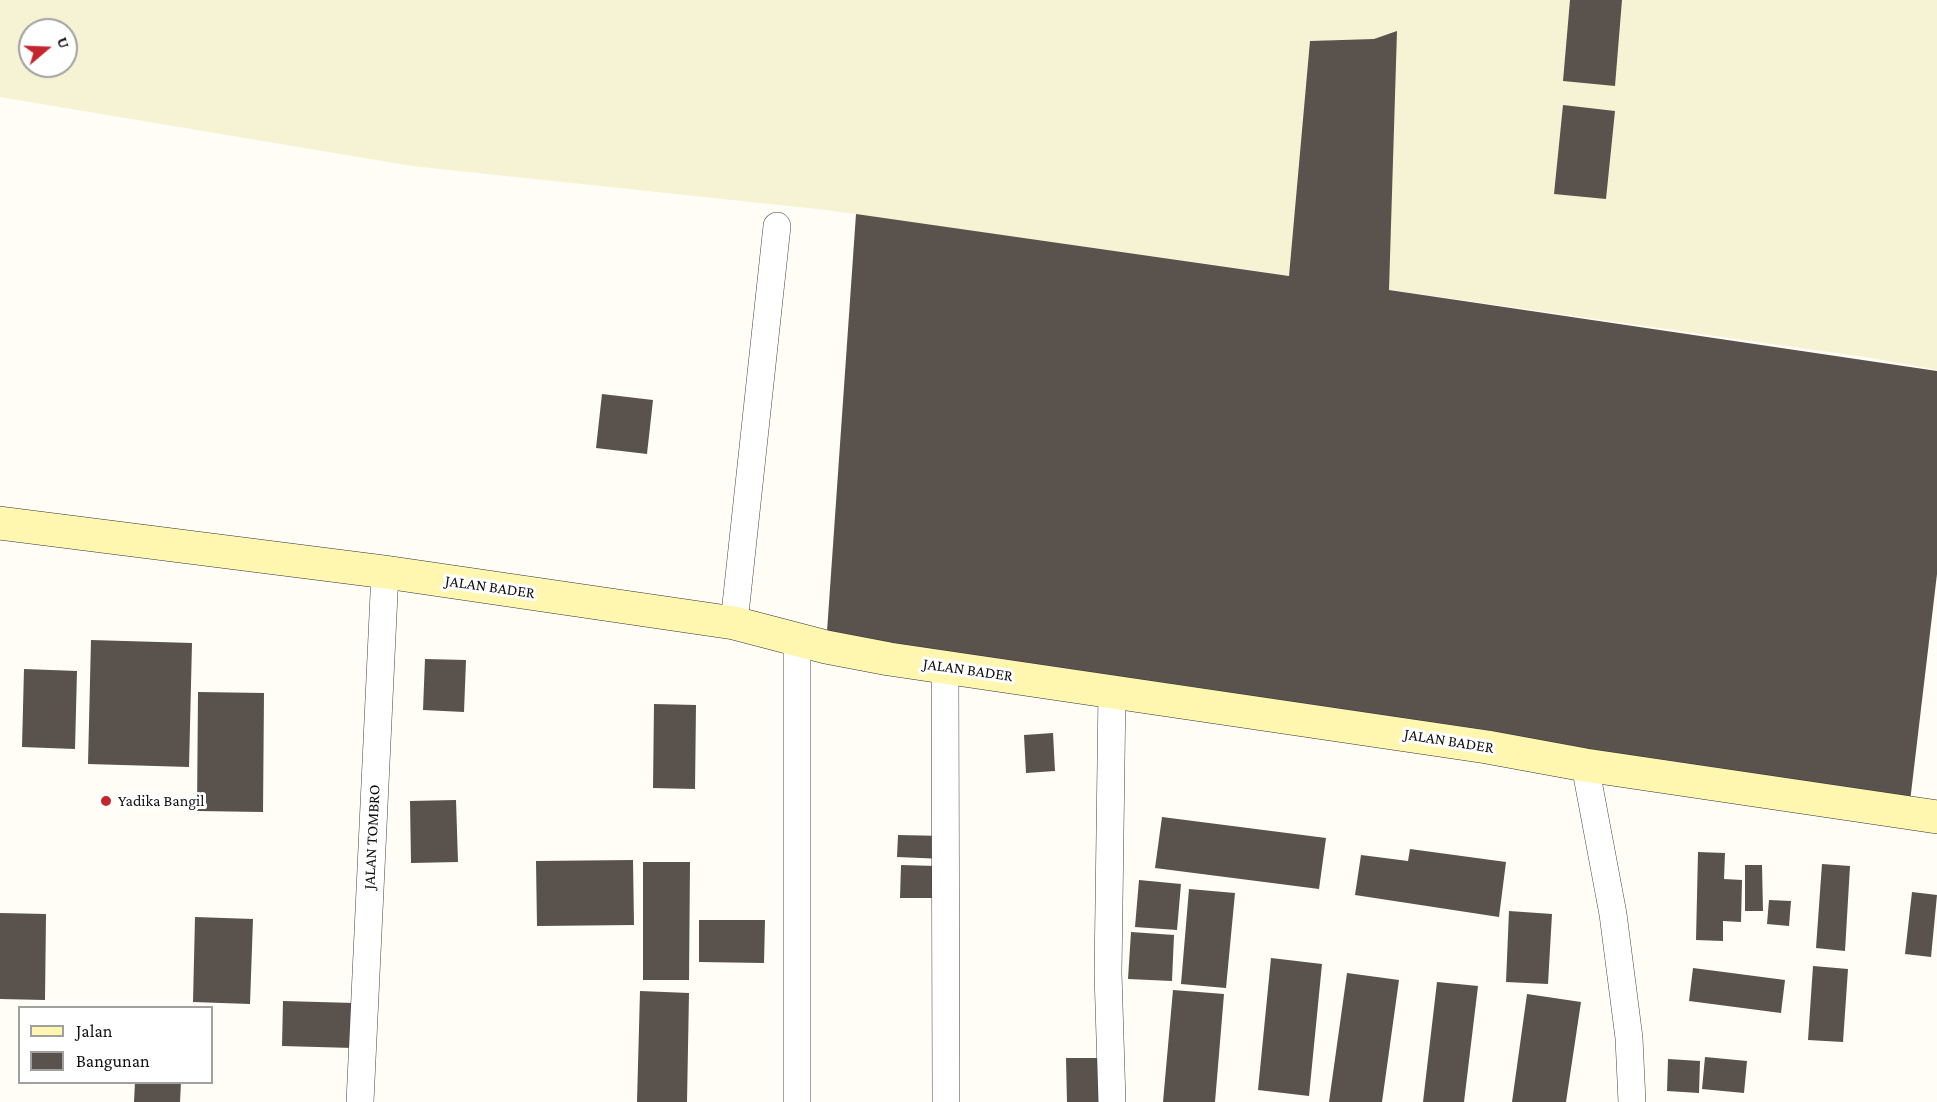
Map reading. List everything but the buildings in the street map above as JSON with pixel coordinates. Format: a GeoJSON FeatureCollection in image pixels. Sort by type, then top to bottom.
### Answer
{"type":"FeatureCollection","features":[{"type":"Feature","properties":{"kind":"main road","name":"JALAN BADER"},"geometry":{"type":"LineString","coordinates":[[0,523],[385,572],[734,623],[826,647],[889,660],[945,666],[1475,745],[1585,765],[1937,817]]}},
{"type":"Feature","properties":{"kind":"street"},"geometry":{"type":"LineString","coordinates":[[734,623],[777,226]]}},
{"type":"Feature","properties":{"kind":"street","name":"JALAN TOMBRO"},"geometry":{"type":"LineString","coordinates":[[360,1102],[385,572]]}},
{"type":"Feature","properties":{"kind":"street"},"geometry":{"type":"LineString","coordinates":[[796,638],[797,1102]]}},
{"type":"Feature","properties":{"kind":"street"},"geometry":{"type":"LineString","coordinates":[[945,666],[946,1102]]}},
{"type":"Feature","properties":{"kind":"street"},"geometry":{"type":"LineString","coordinates":[[1112,692],[1108,973],[1112,1102]]}},
{"type":"Feature","properties":{"kind":"street"},"geometry":{"type":"LineString","coordinates":[[1585,765],[1613,914],[1629,1038],[1632,1102]]}},
{"type":"Feature","properties":{"kind":"shaded area"},"geometry":{"type":"Polygon","coordinates":[[[0,0],[1937,0],[1937,370],[1871,358],[826,210],[412,166],[0,97],[0,0]]]}},
{"type":"Feature","properties":{"kind":"place","name":"Yadika Bangil"},"geometry":{"type":"Point","coordinates":[106,801]}}]}
